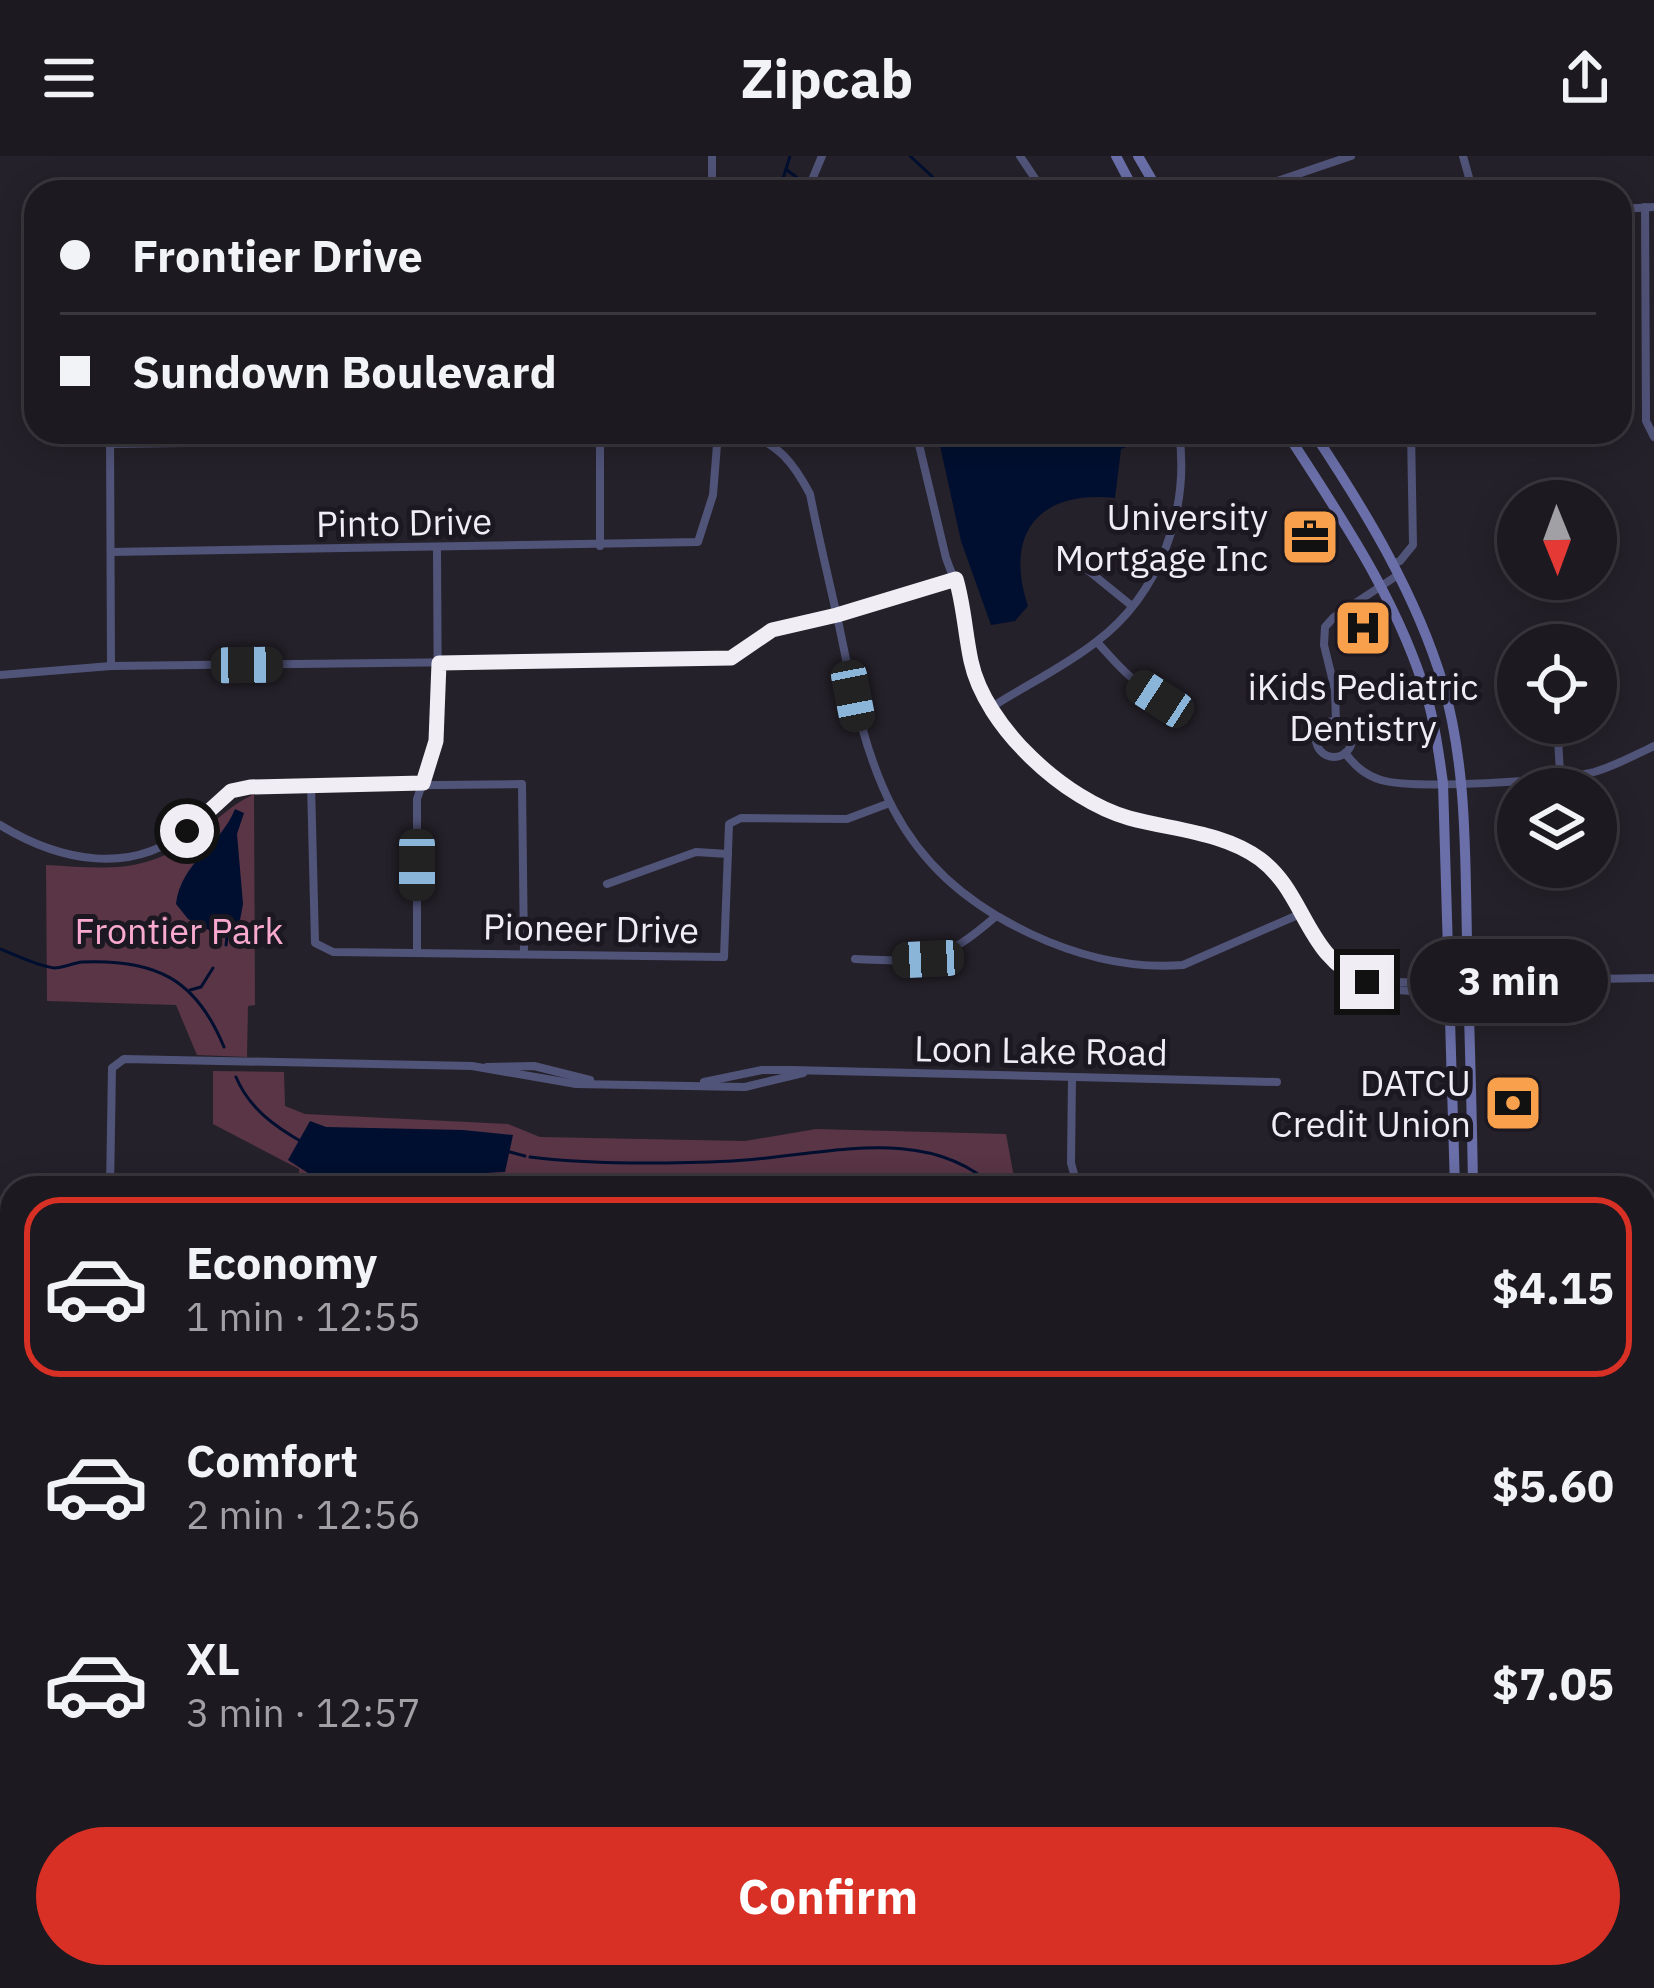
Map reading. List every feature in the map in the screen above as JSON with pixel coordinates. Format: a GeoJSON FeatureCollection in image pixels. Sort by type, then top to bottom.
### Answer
{"type":"FeatureCollection","features":[{"type":"Feature","properties":{"kind":"main road"},"geometry":{"type":"LineString","coordinates":[[1293,444],[1382,586],[1428,699],[1443,783],[1455,1176]]}},
{"type":"Feature","properties":{"kind":"main road"},"geometry":{"type":"LineString","coordinates":[[1319,444],[1395,569],[1444,687],[1461,782],[1473,1176]]}},
{"type":"Feature","properties":{"kind":"street"},"geometry":{"type":"LineString","coordinates":[[1280,180],[1351,156]]}},
{"type":"Feature","properties":{"kind":"street"},"geometry":{"type":"LineString","coordinates":[[1650,207],[1646,421],[1654,437]]}},
{"type":"Feature","properties":{"kind":"street"},"geometry":{"type":"LineString","coordinates":[[111,444],[111,666]]}},
{"type":"Feature","properties":{"kind":"street"},"geometry":{"type":"LineString","coordinates":[[600,444],[600,546]]}},
{"type":"Feature","properties":{"kind":"street","name":"Pinto Drive"},"geometry":{"type":"LineString","coordinates":[[111,552],[698,542],[712,496],[717,444]]}},
{"type":"Feature","properties":{"kind":"street"},"geometry":{"type":"LineString","coordinates":[[774,444],[794,464],[809,494],[860,731],[887,804],[929,861],[994,917],[1060,948],[1122,963],[1183,965],[1300,914]]}},
{"type":"Feature","properties":{"kind":"street"},"geometry":{"type":"LineString","coordinates":[[919,444],[940,536],[965,608],[971,661],[992,707],[1050,775],[1121,815],[1241,846],[1269,866],[1327,956],[1367,982],[1468,990],[1654,978]]}},
{"type":"Feature","properties":{"kind":"street"},"geometry":{"type":"LineString","coordinates":[[992,707],[1096,642],[1132,606],[1160,564],[1175,523],[1181,482],[1179,444]]}},
{"type":"Feature","properties":{"kind":"street"},"geometry":{"type":"LineString","coordinates":[[1336,722],[1325,628],[1382,586],[1413,545],[1411,444]]}},
{"type":"Feature","properties":{"kind":"street"},"geometry":{"type":"LineString","coordinates":[[1175,523],[1201,529]]}},
{"type":"Feature","properties":{"kind":"street"},"geometry":{"type":"LineString","coordinates":[[417,952],[417,799],[436,741],[437,549]]}},
{"type":"Feature","properties":{"kind":"street"},"geometry":{"type":"LineString","coordinates":[[1085,568],[1132,606]]}},
{"type":"Feature","properties":{"kind":"street"},"geometry":{"type":"LineString","coordinates":[[0,675],[111,666],[731,658],[772,630],[956,579]]}},
{"type":"Feature","properties":{"kind":"street"},"geometry":{"type":"LineString","coordinates":[[1096,642],[1135,682],[1160,699],[1184,698]]}},
{"type":"Feature","properties":{"kind":"street"},"geometry":{"type":"LineString","coordinates":[[1324,724],[1345,725],[1351,736],[1345,753],[1324,754],[1316,741],[1324,724]]}},
{"type":"Feature","properties":{"kind":"street"},"geometry":{"type":"LineString","coordinates":[[1604,768],[1654,746]]}},
{"type":"Feature","properties":{"kind":"street"},"geometry":{"type":"LineString","coordinates":[[1345,753],[1358,769],[1382,780],[1497,782]]}},
{"type":"Feature","properties":{"kind":"street"},"geometry":{"type":"LineString","coordinates":[[0,825],[51,852],[82,860],[112,860],[167,843],[231,791],[311,784],[522,784],[524,954]]}},
{"type":"Feature","properties":{"kind":"street","name":"Pioneer Drive"},"geometry":{"type":"LineString","coordinates":[[311,784],[315,944],[333,952],[724,956],[728,854]]}},
{"type":"Feature","properties":{"kind":"street"},"geometry":{"type":"LineString","coordinates":[[607,884],[696,852],[728,854],[730,824],[741,818],[847,819],[887,804]]}},
{"type":"Feature","properties":{"kind":"street"},"geometry":{"type":"LineString","coordinates":[[855,959],[928,959],[961,947],[994,917]]}},
{"type":"Feature","properties":{"kind":"street","name":"Loon Lake Road"},"geometry":{"type":"LineString","coordinates":[[110,1176],[112,1072],[114,1064],[130,1059],[486,1067],[548,1082],[745,1087],[803,1073],[1277,1082]]}},
{"type":"Feature","properties":{"kind":"street"},"geometry":{"type":"LineString","coordinates":[[1072,1078],[1075,1176]]}},
{"type":"Feature","properties":{"kind":"green space","name":"Frontier Park"},"geometry":{"type":"Polygon","coordinates":[[[254,794],[255,1005],[248,1006],[247,1057],[197,1055],[176,1005],[47,1001],[46,865],[121,867],[156,859],[254,794]]]}},
{"type":"Feature","properties":{"kind":"green space"},"geometry":{"type":"Polygon","coordinates":[[[213,1071],[284,1072],[285,1106],[305,1114],[508,1124],[540,1137],[745,1141],[816,1129],[1006,1134],[1014,1176],[299,1176],[299,1169],[213,1124],[213,1071]]]}},
{"type":"Feature","properties":{"kind":"water"},"geometry":{"type":"Polygon","coordinates":[[[940,444],[1136,444],[1121,449],[1115,498],[1066,501],[1034,522],[1021,558],[1028,606],[1015,621],[991,625],[961,541],[940,444]]]}},
{"type":"Feature","properties":{"kind":"water"},"geometry":{"type":"Polygon","coordinates":[[[235,809],[244,813],[237,834],[243,904],[238,931],[222,937],[188,919],[176,904],[185,876],[235,809]]]}},
{"type":"Feature","properties":{"kind":"water"},"geometry":{"type":"Polygon","coordinates":[[[310,1121],[326,1127],[513,1135],[505,1172],[309,1176],[288,1160],[310,1121]]]}},
{"type":"Feature","properties":{"kind":"waterway"},"geometry":{"type":"LineString","coordinates":[[783,180],[790,156]]}},
{"type":"Feature","properties":{"kind":"waterway"},"geometry":{"type":"LineString","coordinates":[[910,156],[936,180]]}},
{"type":"Feature","properties":{"kind":"waterway"},"geometry":{"type":"LineString","coordinates":[[787,170],[800,180]]}},
{"type":"Feature","properties":{"kind":"waterway"},"geometry":{"type":"LineString","coordinates":[[226,945],[227,937]]}},
{"type":"Feature","properties":{"kind":"waterway"},"geometry":{"type":"LineString","coordinates":[[0,949],[54,968],[108,962],[152,970],[186,989],[224,1047]]}},
{"type":"Feature","properties":{"kind":"waterway"},"geometry":{"type":"LineString","coordinates":[[190,990],[201,987],[213,968]]}},
{"type":"Feature","properties":{"kind":"waterway"},"geometry":{"type":"LineString","coordinates":[[236,1077],[263,1115],[302,1142]]}},
{"type":"Feature","properties":{"kind":"waterway"},"geometry":{"type":"LineString","coordinates":[[530,1157],[681,1163],[904,1149],[937,1155],[979,1176]]}},
{"type":"Feature","properties":{"kind":"waterway"},"geometry":{"type":"LineString","coordinates":[[510,1152],[525,1156]]}},
{"type":"Feature","properties":{"kind":"place","name":"University Mortgage Inc"},"geometry":{"type":"Point","coordinates":[1310,537]}},
{"type":"Feature","properties":{"kind":"place","name":"iKids Pediatric Dentistry"},"geometry":{"type":"Point","coordinates":[1363,628]}},
{"type":"Feature","properties":{"kind":"place","name":"DATCU Credit Union"},"geometry":{"type":"Point","coordinates":[1513,1103]}},
{"type":"Feature","properties":{"kind":"route"},"geometry":{"type":"LineString","coordinates":[[187,831],[231,791],[250,787],[423,783],[436,741],[439,663],[731,658],[772,630],[956,579],[977,681],[1029,755],[1050,775],[1121,815],[1221,839],[1258,857],[1285,888],[1327,956],[1367,982]]}}]}
